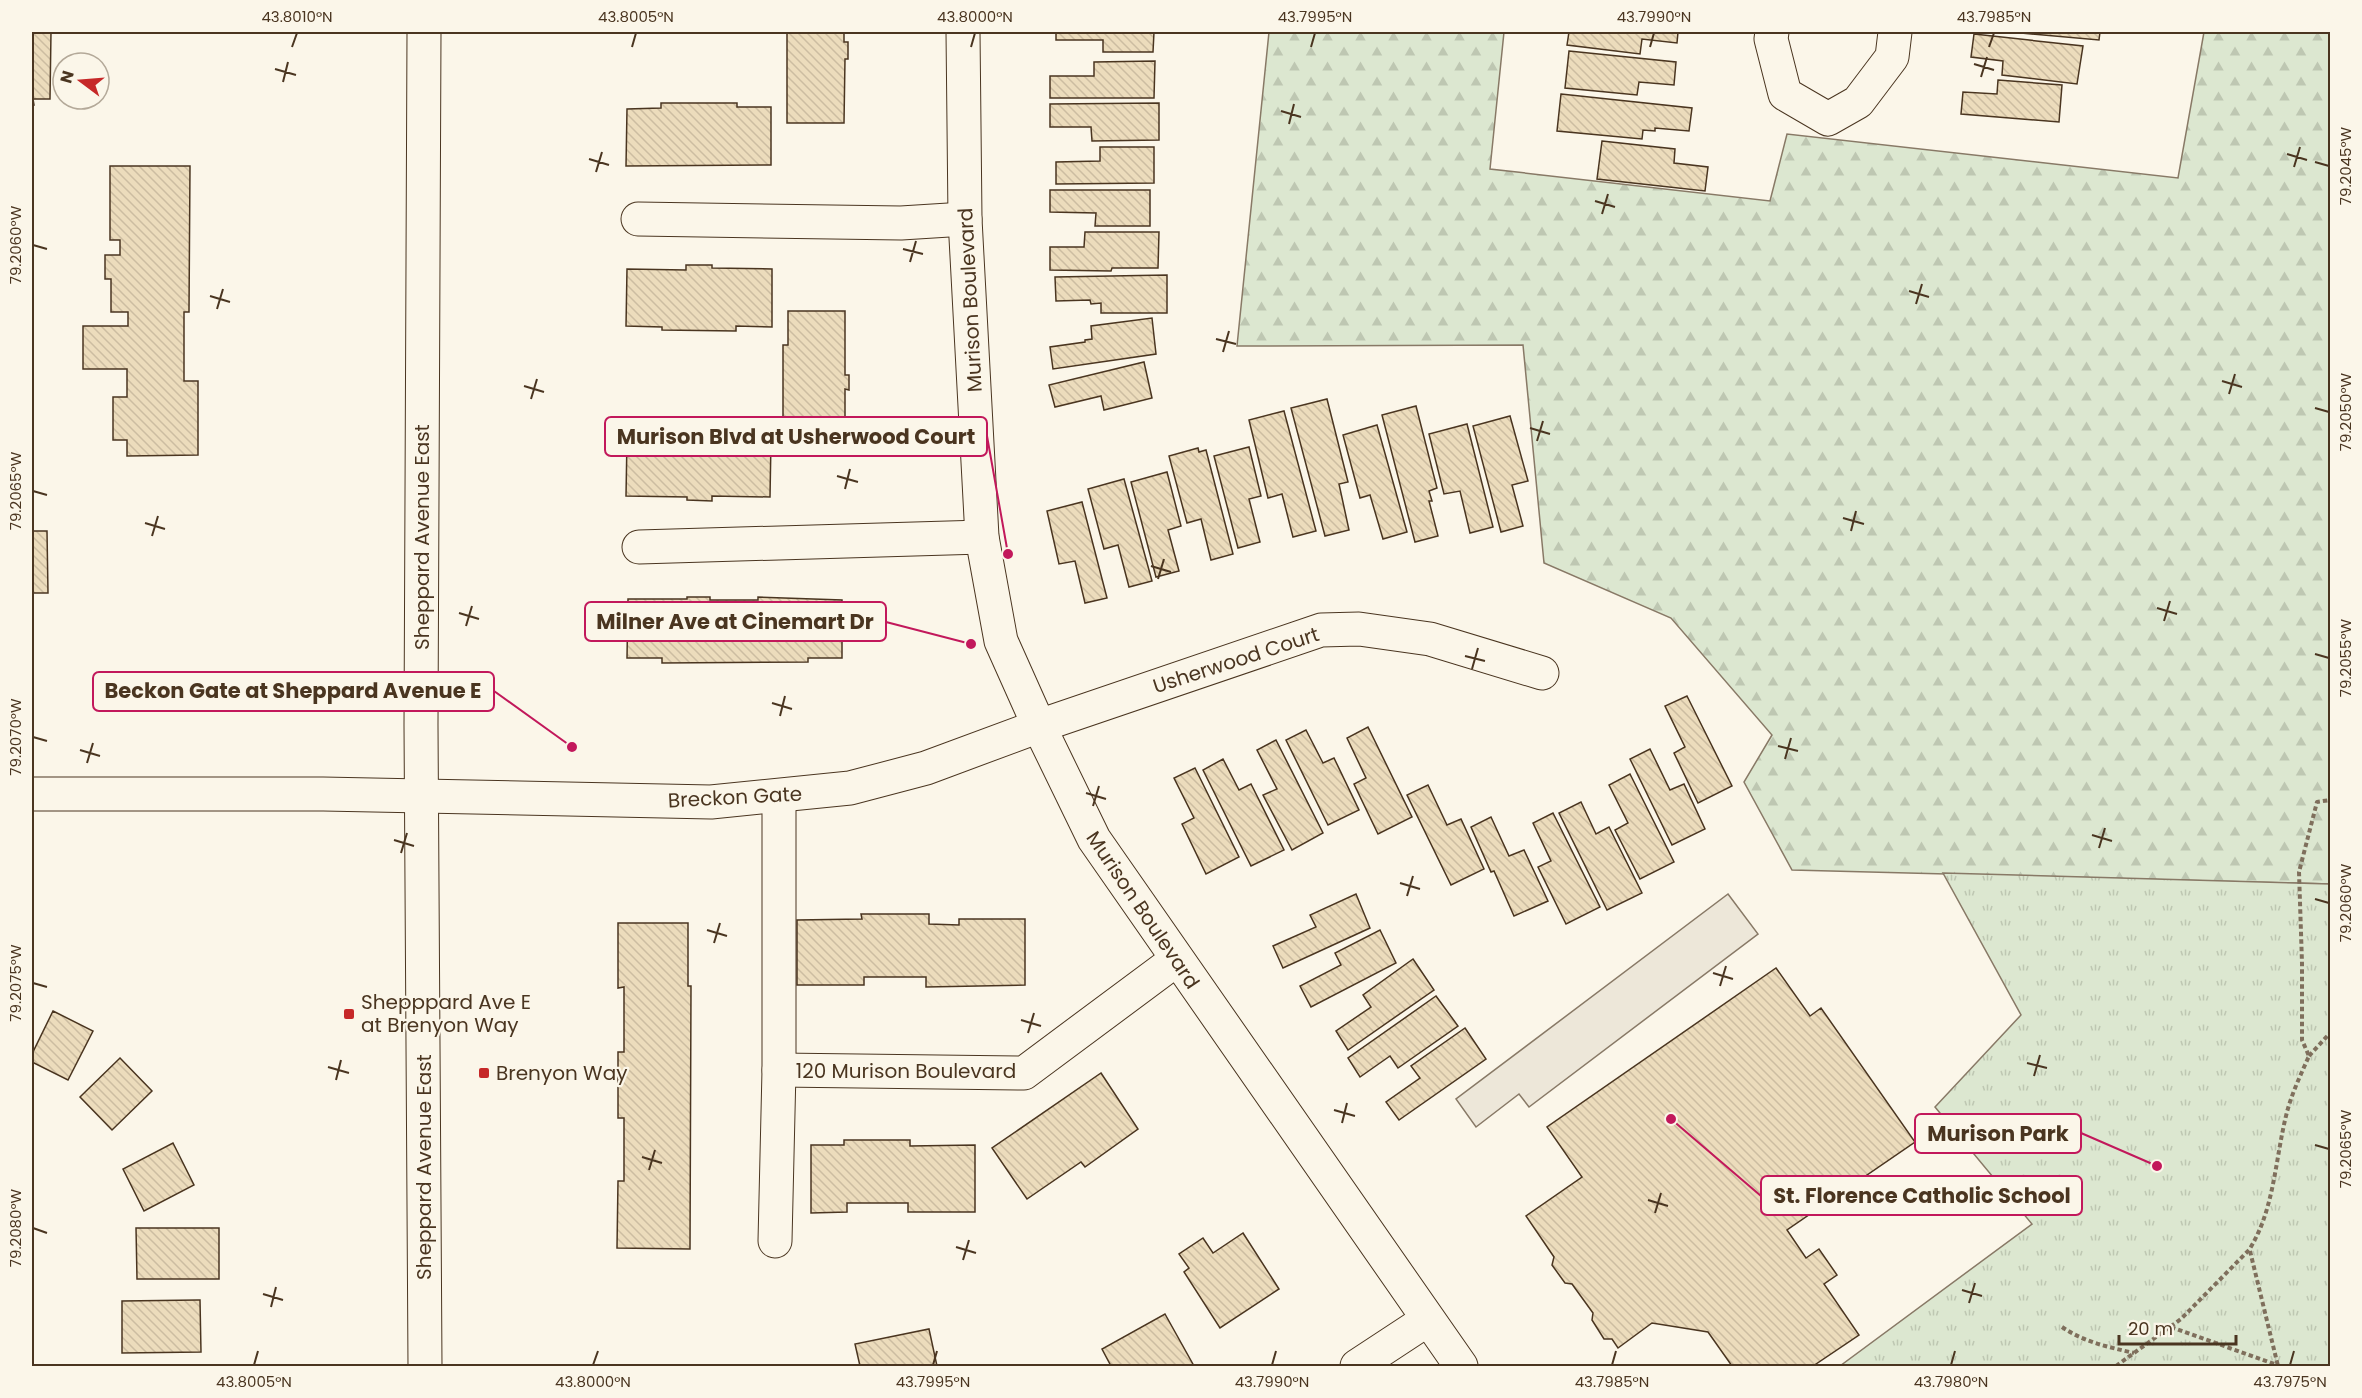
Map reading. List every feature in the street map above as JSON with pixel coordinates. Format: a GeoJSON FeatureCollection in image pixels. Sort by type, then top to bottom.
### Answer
{"type":"FeatureCollection","features":[{"type":"Feature","properties":{"kind":"street","name":"Sheppard Avenue East"},"geometry":{"type":"LineString","coordinates":[[424,32],[422,797],[425,1366]]}},
{"type":"Feature","properties":{"kind":"street","name":"Murison Boulevard"},"geometry":{"type":"LineString","coordinates":[[963,32],[965,219],[982,537],[1001,641],[1094,839],[1176,960],[1461,1366]]}},
{"type":"Feature","properties":{"kind":"street"},"geometry":{"type":"LineString","coordinates":[[1772,32],[1771,39],[1785,94],[1828,119],[1858,102],[1865,93],[1892,57],[1895,32]]}},
{"type":"Feature","properties":{"kind":"street"},"geometry":{"type":"LineString","coordinates":[[638,219],[901,223],[965,219]]}},
{"type":"Feature","properties":{"kind":"street"},"geometry":{"type":"LineString","coordinates":[[639,547],[982,537]]}},
{"type":"Feature","properties":{"kind":"street","name":"Usherwood Court"},"geometry":{"type":"LineString","coordinates":[[1039,726],[1322,630],[1359,629],[1430,639],[1542,673]]}},
{"type":"Feature","properties":{"kind":"street","name":"Breckon Gate"},"geometry":{"type":"LineString","coordinates":[[422,797],[711,802],[779,797],[850,788],[926,768],[1039,726]]}},
{"type":"Feature","properties":{"kind":"street"},"geometry":{"type":"LineString","coordinates":[[32,794],[323,794],[422,797]]}},
{"type":"Feature","properties":{"kind":"street","name":"120 Murison Boulevard"},"geometry":{"type":"LineString","coordinates":[[776,1241],[779,1070],[779,797]]}},
{"type":"Feature","properties":{"kind":"street","name":"120 Murison Boulevard"},"geometry":{"type":"LineString","coordinates":[[779,1070],[1024,1073],[1176,960]]}},
{"type":"Feature","properties":{"kind":"street"},"geometry":{"type":"LineString","coordinates":[[1358,1366],[1427,1320]]}},
{"type":"Feature","properties":{"kind":"path"},"geometry":{"type":"LineString","coordinates":[[2309,1056],[2302,1040],[2299,872],[2317,802],[2331,800]]}},
{"type":"Feature","properties":{"kind":"path"},"geometry":{"type":"LineString","coordinates":[[2116,1366],[2171,1327],[2249,1250],[2257,1237],[2274,1179],[2287,1111],[2309,1056],[2331,1033]]}},
{"type":"Feature","properties":{"kind":"path"},"geometry":{"type":"LineString","coordinates":[[2249,1250],[2278,1366]]}},
{"type":"Feature","properties":{"kind":"path"},"geometry":{"type":"LineString","coordinates":[[2062,1327],[2076,1337],[2093,1344],[2135,1353]]}},
{"type":"Feature","properties":{"kind":"path"},"geometry":{"type":"LineString","coordinates":[[2171,1327],[2278,1366]]}},
{"type":"Feature","properties":{"kind":"green space"},"geometry":{"type":"Polygon","coordinates":[[[1269,32],[1504,32],[1490,169],[1770,201],[1787,134],[2178,178],[2204,32],[2330,32],[2330,884],[1792,870],[1744,782],[1772,735],[1671,618],[1544,563],[1523,345],[1237,346],[1269,32]]]}},
{"type":"Feature","properties":{"kind":"green space"},"geometry":{"type":"Polygon","coordinates":[[[1943,873],[2330,884],[2330,1366],[1840,1366],[2032,1224],[1935,1107],[2021,1015],[1943,873]]]}},
{"type":"Feature","properties":{"kind":"shaded area"},"geometry":{"type":"Polygon","coordinates":[[[1728,894],[1758,934],[1529,1107],[1519,1094],[1476,1127],[1456,1099],[1728,894]]]}},
{"type":"Feature","properties":{"kind":"building"},"geometry":{"type":"Polygon","coordinates":[[[32,32],[51,32],[50,99],[33,99],[34,105],[32,105],[32,32]]]}},
{"type":"Feature","properties":{"kind":"building"},"geometry":{"type":"Polygon","coordinates":[[[787,32],[844,32],[844,42],[848,42],[848,59],[845,59],[844,123],[787,123],[787,32]]]}},
{"type":"Feature","properties":{"kind":"building"},"geometry":{"type":"Polygon","coordinates":[[[1056,32],[1154,32],[1153,52],[1103,52],[1103,40],[1056,40],[1056,32]]]}},
{"type":"Feature","properties":{"kind":"building"},"geometry":{"type":"Polygon","coordinates":[[[1569,32],[1678,32],[1677,43],[1642,39],[1640,54],[1567,45],[1569,32]]]}},
{"type":"Feature","properties":{"kind":"building"},"geometry":{"type":"Polygon","coordinates":[[[2010,32],[2100,32],[2099,40],[2010,32]]]}},
{"type":"Feature","properties":{"kind":"building"},"geometry":{"type":"Polygon","coordinates":[[[1974,34],[2083,46],[2077,84],[2002,75],[2003,61],[1971,57],[1974,34]]]}},
{"type":"Feature","properties":{"kind":"building"},"geometry":{"type":"Polygon","coordinates":[[[1569,51],[1676,62],[1674,85],[1639,82],[1637,95],[1565,88],[1569,51]]]}},
{"type":"Feature","properties":{"kind":"building"},"geometry":{"type":"Polygon","coordinates":[[[1155,61],[1154,98],[1050,98],[1050,76],[1094,76],[1094,62],[1155,61]]]}},
{"type":"Feature","properties":{"kind":"building"},"geometry":{"type":"Polygon","coordinates":[[[1998,80],[2062,85],[2059,122],[1961,114],[1963,92],[1997,94],[1998,80]]]}},
{"type":"Feature","properties":{"kind":"building"},"geometry":{"type":"Polygon","coordinates":[[[1561,94],[1692,108],[1689,131],[1655,128],[1655,131],[1643,130],[1642,139],[1557,131],[1561,94]]]}},
{"type":"Feature","properties":{"kind":"building"},"geometry":{"type":"Polygon","coordinates":[[[661,103],[737,103],[737,107],[771,107],[771,165],[626,166],[627,109],[661,108],[661,103]]]}},
{"type":"Feature","properties":{"kind":"building"},"geometry":{"type":"Polygon","coordinates":[[[1159,103],[1159,140],[1092,141],[1091,127],[1050,127],[1050,104],[1159,103]]]}},
{"type":"Feature","properties":{"kind":"building"},"geometry":{"type":"Polygon","coordinates":[[[1602,141],[1675,149],[1674,163],[1708,167],[1705,191],[1597,179],[1602,141]]]}},
{"type":"Feature","properties":{"kind":"building"},"geometry":{"type":"Polygon","coordinates":[[[1100,147],[1154,147],[1154,183],[1056,184],[1056,162],[1100,161],[1100,147]]]}},
{"type":"Feature","properties":{"kind":"building"},"geometry":{"type":"Polygon","coordinates":[[[110,166],[190,166],[189,312],[184,312],[184,381],[198,381],[198,455],[127,456],[127,440],[113,440],[113,397],[127,397],[127,369],[83,369],[83,326],[128,326],[128,312],[111,312],[111,279],[105,279],[105,255],[120,255],[120,240],[110,240],[110,166]]]}},
{"type":"Feature","properties":{"kind":"building"},"geometry":{"type":"Polygon","coordinates":[[[1050,190],[1150,190],[1150,226],[1095,226],[1096,213],[1050,212],[1050,190]]]}},
{"type":"Feature","properties":{"kind":"building"},"geometry":{"type":"Polygon","coordinates":[[[1085,232],[1159,232],[1158,268],[1112,268],[1111,271],[1050,270],[1050,247],[1084,247],[1085,232]]]}},
{"type":"Feature","properties":{"kind":"building"},"geometry":{"type":"Polygon","coordinates":[[[686,265],[772,269],[772,327],[736,326],[736,331],[662,330],[662,327],[626,326],[627,269],[686,270],[686,265]]]}},
{"type":"Feature","properties":{"kind":"building"},"geometry":{"type":"Polygon","coordinates":[[[1167,275],[1167,313],[1101,313],[1101,303],[1091,304],[1090,300],[1056,301],[1055,277],[1167,275]]]}},
{"type":"Feature","properties":{"kind":"building"},"geometry":{"type":"Polygon","coordinates":[[[788,311],[845,311],[845,375],[849,375],[849,390],[845,389],[845,455],[787,455],[787,421],[783,421],[783,345],[788,345],[788,311]]]}},
{"type":"Feature","properties":{"kind":"building"},"geometry":{"type":"Polygon","coordinates":[[[1152,318],[1156,354],[1053,369],[1050,347],[1092,339],[1091,326],[1152,318]]]}},
{"type":"Feature","properties":{"kind":"building"},"geometry":{"type":"Polygon","coordinates":[[[1144,362],[1152,398],[1104,410],[1101,396],[1055,407],[1049,385],[1144,362]]]}},
{"type":"Feature","properties":{"kind":"building"},"geometry":{"type":"Polygon","coordinates":[[[1327,399],[1348,482],[1339,484],[1349,530],[1325,536],[1291,408],[1327,399]]]}},
{"type":"Feature","properties":{"kind":"building"},"geometry":{"type":"Polygon","coordinates":[[[1416,406],[1437,488],[1429,491],[1432,501],[1429,501],[1438,536],[1415,542],[1382,415],[1416,406]]]}},
{"type":"Feature","properties":{"kind":"building"},"geometry":{"type":"Polygon","coordinates":[[[1284,411],[1316,531],[1293,537],[1282,494],[1268,498],[1249,420],[1284,411]]]}},
{"type":"Feature","properties":{"kind":"building"},"geometry":{"type":"Polygon","coordinates":[[[1510,416],[1528,481],[1512,485],[1523,526],[1501,532],[1473,426],[1510,416]]]}},
{"type":"Feature","properties":{"kind":"building"},"geometry":{"type":"Polygon","coordinates":[[[1467,424],[1493,527],[1470,533],[1460,491],[1444,494],[1429,434],[1467,424]]]}},
{"type":"Feature","properties":{"kind":"building"},"geometry":{"type":"Polygon","coordinates":[[[1377,425],[1407,532],[1383,539],[1370,495],[1360,498],[1343,435],[1377,425]]]}},
{"type":"Feature","properties":{"kind":"building"},"geometry":{"type":"Polygon","coordinates":[[[661,434],[737,435],[737,439],[771,440],[770,497],[712,496],[712,501],[687,500],[687,497],[626,496],[627,439],[662,440],[661,434]]]}},
{"type":"Feature","properties":{"kind":"building"},"geometry":{"type":"Polygon","coordinates":[[[1249,447],[1261,496],[1249,499],[1260,542],[1238,548],[1214,456],[1249,447]]]}},
{"type":"Feature","properties":{"kind":"building"},"geometry":{"type":"Polygon","coordinates":[[[1198,448],[1199,452],[1206,450],[1233,554],[1211,560],[1201,519],[1187,523],[1169,456],[1198,448]]]}},
{"type":"Feature","properties":{"kind":"building"},"geometry":{"type":"Polygon","coordinates":[[[1167,472],[1181,526],[1168,530],[1179,571],[1156,577],[1131,482],[1167,472]]]}},
{"type":"Feature","properties":{"kind":"building"},"geometry":{"type":"Polygon","coordinates":[[[1124,479],[1152,581],[1129,587],[1118,545],[1104,549],[1088,489],[1124,479]]]}},
{"type":"Feature","properties":{"kind":"building"},"geometry":{"type":"Polygon","coordinates":[[[32,488],[33,531],[47,531],[48,593],[32,593],[32,488]]]}},
{"type":"Feature","properties":{"kind":"building"},"geometry":{"type":"Polygon","coordinates":[[[1082,502],[1107,598],[1085,603],[1075,561],[1059,564],[1047,511],[1082,502]]]}},
{"type":"Feature","properties":{"kind":"building"},"geometry":{"type":"Polygon","coordinates":[[[687,597],[710,597],[710,600],[758,600],[758,597],[842,600],[842,658],[808,658],[808,662],[662,663],[662,658],[627,658],[628,599],[687,599],[687,597]]]}},
{"type":"Feature","properties":{"kind":"building"},"geometry":{"type":"Polygon","coordinates":[[[1687,696],[1732,786],[1698,803],[1674,753],[1685,747],[1665,706],[1687,696]]]}},
{"type":"Feature","properties":{"kind":"building"},"geometry":{"type":"Polygon","coordinates":[[[1368,727],[1412,817],[1378,834],[1354,784],[1366,778],[1347,738],[1368,727]]]}},
{"type":"Feature","properties":{"kind":"building"},"geometry":{"type":"Polygon","coordinates":[[[1306,730],[1323,763],[1334,758],[1359,810],[1328,825],[1286,740],[1306,730]]]}},
{"type":"Feature","properties":{"kind":"building"},"geometry":{"type":"Polygon","coordinates":[[[1276,740],[1323,833],[1292,850],[1263,795],[1277,789],[1257,750],[1276,740]]]}},
{"type":"Feature","properties":{"kind":"building"},"geometry":{"type":"Polygon","coordinates":[[[1650,749],[1670,790],[1684,784],[1705,829],[1672,845],[1630,759],[1650,749]]]}},
{"type":"Feature","properties":{"kind":"building"},"geometry":{"type":"Polygon","coordinates":[[[1223,759],[1239,790],[1251,784],[1284,850],[1251,866],[1203,770],[1223,759]]]}},
{"type":"Feature","properties":{"kind":"building"},"geometry":{"type":"Polygon","coordinates":[[[1195,768],[1239,857],[1206,874],[1182,824],[1194,818],[1174,778],[1195,768]]]}},
{"type":"Feature","properties":{"kind":"building"},"geometry":{"type":"Polygon","coordinates":[[[1630,774],[1674,862],[1640,879],[1615,830],[1628,823],[1609,785],[1630,774]]]}},
{"type":"Feature","properties":{"kind":"building"},"geometry":{"type":"Polygon","coordinates":[[[1428,785],[1447,825],[1461,819],[1484,869],[1451,885],[1407,795],[1428,785]]]}},
{"type":"Feature","properties":{"kind":"building"},"geometry":{"type":"Polygon","coordinates":[[[1581,802],[1596,834],[1609,827],[1642,893],[1607,910],[1559,813],[1581,802]]]}},
{"type":"Feature","properties":{"kind":"building"},"geometry":{"type":"Polygon","coordinates":[[[1553,813],[1600,907],[1566,924],[1538,867],[1551,861],[1533,823],[1553,813]]]}},
{"type":"Feature","properties":{"kind":"building"},"geometry":{"type":"Polygon","coordinates":[[[1491,817],[1509,856],[1524,850],[1548,901],[1514,916],[1471,827],[1491,817]]]}},
{"type":"Feature","properties":{"kind":"building"},"geometry":{"type":"Polygon","coordinates":[[[1356,894],[1370,928],[1283,968],[1273,946],[1316,927],[1310,915],[1356,894]]]}},
{"type":"Feature","properties":{"kind":"building"},"geometry":{"type":"Polygon","coordinates":[[[861,914],[929,914],[929,924],[959,925],[959,919],[1025,919],[1025,985],[926,987],[926,977],[864,977],[864,985],[797,985],[797,920],[862,919],[861,914]]]}},
{"type":"Feature","properties":{"kind":"building"},"geometry":{"type":"Polygon","coordinates":[[[618,923],[688,923],[688,986],[691,986],[690,1249],[617,1248],[618,1181],[624,1181],[624,1118],[618,1118],[618,1052],[624,1052],[624,987],[618,988],[618,923]]]}},
{"type":"Feature","properties":{"kind":"building"},"geometry":{"type":"Polygon","coordinates":[[[1380,930],[1396,963],[1311,1007],[1300,986],[1341,965],[1335,953],[1380,930]]]}},
{"type":"Feature","properties":{"kind":"building"},"geometry":{"type":"Polygon","coordinates":[[[1413,959],[1434,990],[1348,1050],[1336,1031],[1371,1007],[1363,995],[1413,959]]]}},
{"type":"Feature","properties":{"kind":"building"},"geometry":{"type":"Polygon","coordinates":[[[1776,968],[1810,1016],[1821,1008],[1915,1142],[1787,1230],[1806,1258],[1819,1249],[1837,1275],[1824,1284],[1859,1335],[1813,1366],[1732,1366],[1708,1332],[1652,1323],[1618,1348],[1612,1339],[1604,1339],[1592,1320],[1593,1313],[1572,1284],[1565,1283],[1552,1265],[1554,1257],[1526,1216],[1582,1177],[1547,1127],[1776,968]]]}},
{"type":"Feature","properties":{"kind":"building"},"geometry":{"type":"Polygon","coordinates":[[[1436,996],[1458,1026],[1398,1068],[1390,1056],[1360,1077],[1348,1058],[1436,996]]]}},
{"type":"Feature","properties":{"kind":"building"},"geometry":{"type":"Polygon","coordinates":[[[53,1011],[93,1031],[68,1080],[32,1062],[32,1054],[53,1011]]]}},
{"type":"Feature","properties":{"kind":"building"},"geometry":{"type":"Polygon","coordinates":[[[1465,1028],[1486,1059],[1399,1120],[1386,1102],[1420,1078],[1411,1066],[1465,1028]]]}},
{"type":"Feature","properties":{"kind":"building"},"geometry":{"type":"Polygon","coordinates":[[[120,1058],[152,1091],[112,1130],[80,1097],[120,1058]]]}},
{"type":"Feature","properties":{"kind":"building"},"geometry":{"type":"Polygon","coordinates":[[[1101,1073],[1138,1129],[1085,1167],[1081,1162],[1027,1199],[992,1148],[1101,1073]]]}},
{"type":"Feature","properties":{"kind":"building"},"geometry":{"type":"Polygon","coordinates":[[[844,1140],[910,1140],[910,1146],[975,1145],[975,1212],[908,1212],[908,1203],[847,1203],[847,1212],[811,1213],[811,1145],[844,1145],[844,1140]]]}},
{"type":"Feature","properties":{"kind":"building"},"geometry":{"type":"Polygon","coordinates":[[[173,1143],[194,1185],[144,1211],[123,1169],[173,1143]]]}},
{"type":"Feature","properties":{"kind":"building"},"geometry":{"type":"Polygon","coordinates":[[[136,1228],[219,1228],[219,1279],[137,1279],[136,1228]]]}},
{"type":"Feature","properties":{"kind":"building"},"geometry":{"type":"Polygon","coordinates":[[[1243,1233],[1279,1289],[1220,1328],[1184,1272],[1189,1268],[1179,1254],[1203,1238],[1213,1253],[1243,1233]]]}},
{"type":"Feature","properties":{"kind":"building"},"geometry":{"type":"Polygon","coordinates":[[[200,1300],[201,1352],[122,1353],[122,1301],[200,1300]]]}},
{"type":"Feature","properties":{"kind":"building"},"geometry":{"type":"Polygon","coordinates":[[[1165,1314],[1194,1366],[1111,1366],[1102,1349],[1165,1314]]]}},
{"type":"Feature","properties":{"kind":"building"},"geometry":{"type":"Polygon","coordinates":[[[929,1329],[937,1366],[860,1366],[855,1344],[929,1329]]]}},
{"type":"Feature","properties":{"kind":"place","name":"Murison Blvd at Usherwood Court"},"geometry":{"type":"Point","coordinates":[1008,554]}},
{"type":"Feature","properties":{"kind":"place","name":"Milner Ave at Cinemart Dr"},"geometry":{"type":"Point","coordinates":[971,644]}},
{"type":"Feature","properties":{"kind":"place","name":"Beckon Gate at Sheppard Avenue E"},"geometry":{"type":"Point","coordinates":[572,747]}},
{"type":"Feature","properties":{"kind":"place","name":"Shepppard Ave E at Brenyon Way"},"geometry":{"type":"Point","coordinates":[349,1014]}},
{"type":"Feature","properties":{"kind":"place","name":"Brenyon Way"},"geometry":{"type":"Point","coordinates":[484,1073]}},
{"type":"Feature","properties":{"kind":"place","name":"St. Florence Catholic School"},"geometry":{"type":"Point","coordinates":[1671,1119]}},
{"type":"Feature","properties":{"kind":"place","name":"Murison Park"},"geometry":{"type":"Point","coordinates":[2157,1166]}}]}
